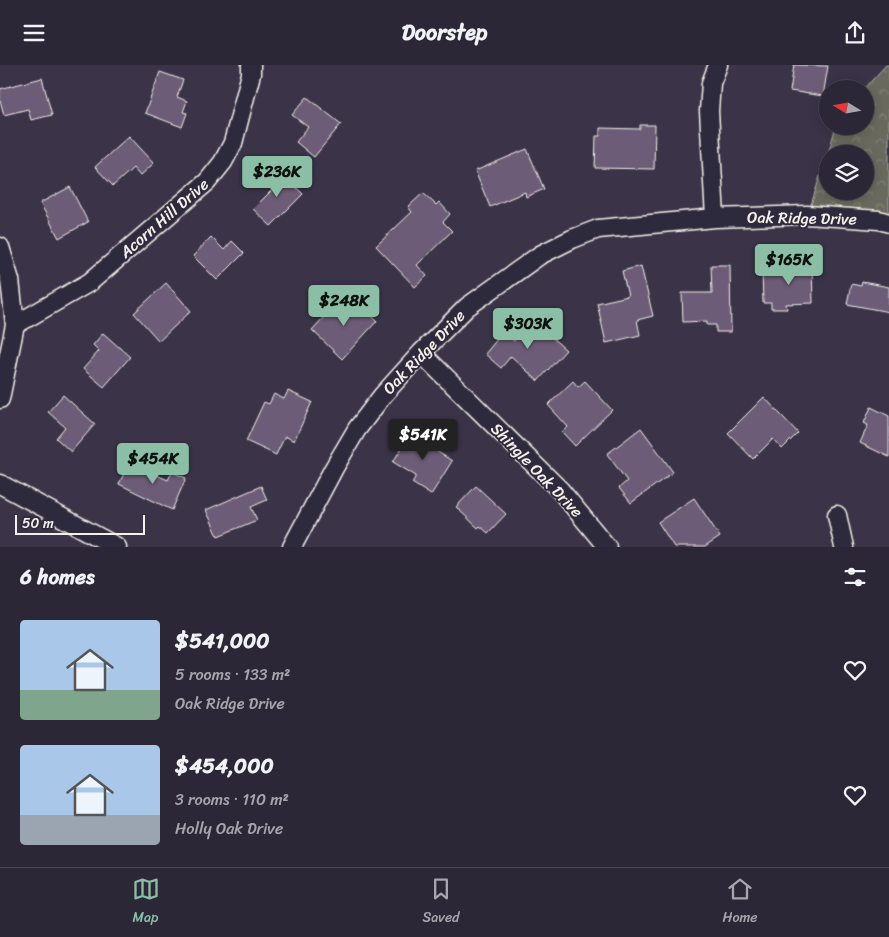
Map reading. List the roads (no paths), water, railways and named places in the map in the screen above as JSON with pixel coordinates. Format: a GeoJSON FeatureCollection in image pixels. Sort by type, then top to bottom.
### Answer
{"type":"FeatureCollection","features":[{"type":"Feature","properties":{"kind":"street","name":"Acorn Hill Drive"},"geometry":{"type":"LineString","coordinates":[[15,325],[90,282],[207,182],[223,162],[233,143],[251,74],[251,65]]}},
{"type":"Feature","properties":{"kind":"street"},"geometry":{"type":"LineString","coordinates":[[715,218],[709,111],[712,83],[718,65]]}},
{"type":"Feature","properties":{"kind":"street","name":"Oak Ridge Drive"},"geometry":{"type":"LineString","coordinates":[[292,547],[334,468],[358,429],[383,395],[421,353],[467,307],[540,255],[572,239],[598,229],[715,218],[808,215],[889,223]]}},
{"type":"Feature","properties":{"kind":"street"},"geometry":{"type":"LineString","coordinates":[[0,247],[10,281],[15,325],[0,399]]}},
{"type":"Feature","properties":{"kind":"street","name":"Shingle Oak Drive"},"geometry":{"type":"LineString","coordinates":[[421,353],[560,490],[607,547]]}},
{"type":"Feature","properties":{"kind":"street"},"geometry":{"type":"LineString","coordinates":[[0,484],[117,547]]}},
{"type":"Feature","properties":{"kind":"street"},"geometry":{"type":"LineString","coordinates":[[837,515],[844,547]]}}]}
